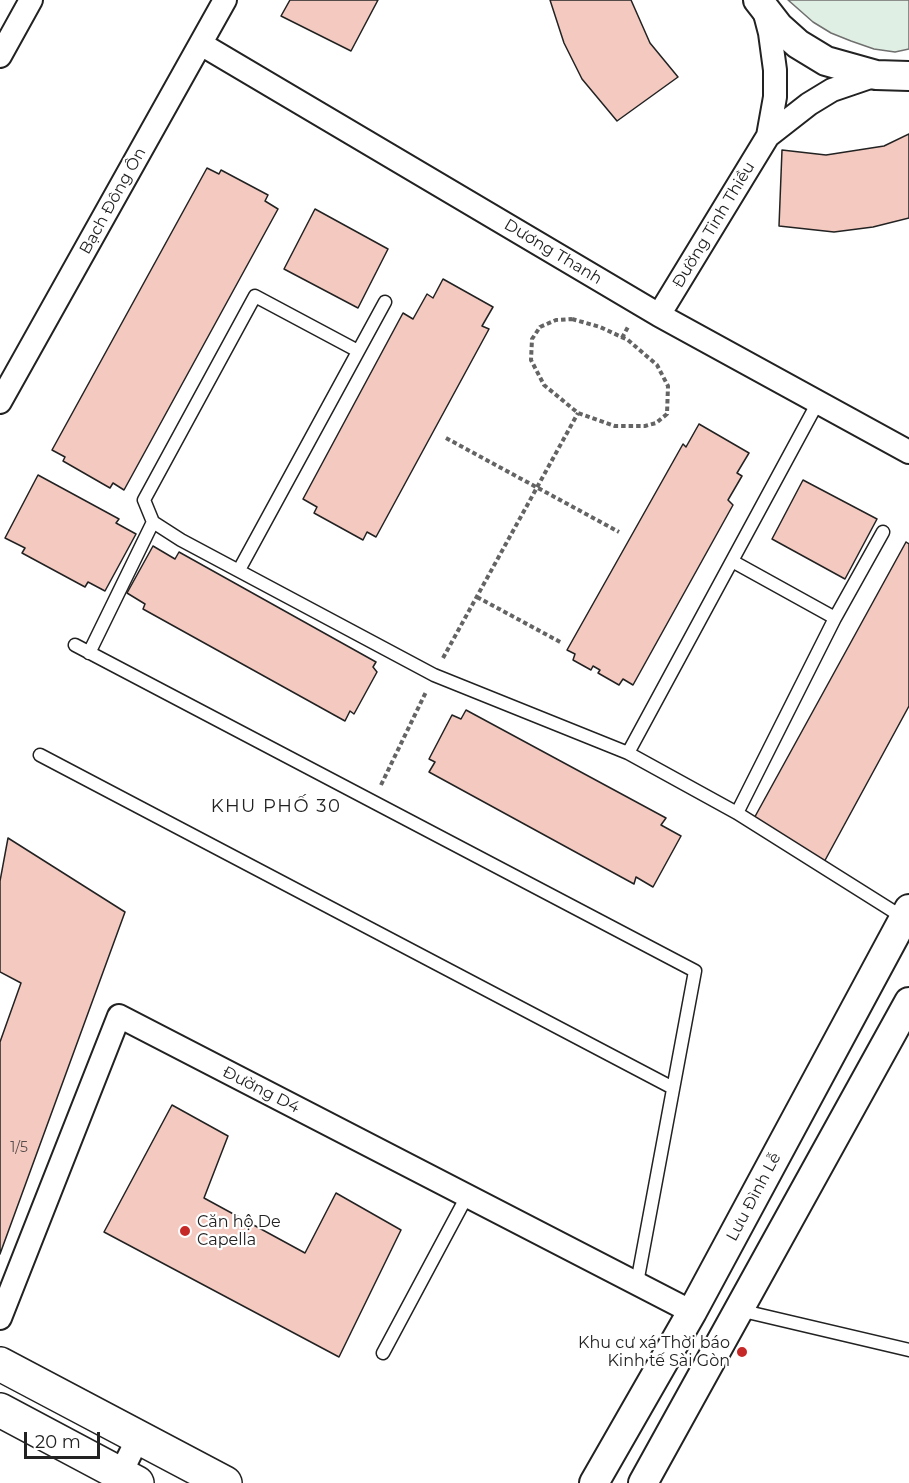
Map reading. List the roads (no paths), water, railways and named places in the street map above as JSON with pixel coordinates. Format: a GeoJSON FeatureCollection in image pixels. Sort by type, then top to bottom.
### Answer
{"type":"FeatureCollection","features":[{"type":"Feature","properties":{"kind":"main road"},"geometry":{"type":"LineString","coordinates":[[0,1364],[225,1483]]}},
{"type":"Feature","properties":{"kind":"main road"},"geometry":{"type":"LineString","coordinates":[[0,1410],[124,1480]]}},
{"type":"Feature","properties":{"kind":"street"},"geometry":{"type":"LineString","coordinates":[[0,56],[31,0]]}},
{"type":"Feature","properties":{"kind":"street","name":"Bạch Đông Ôn"},"geometry":{"type":"LineString","coordinates":[[4,387],[225,0]]}},
{"type":"Feature","properties":{"kind":"street"},"geometry":{"type":"LineString","coordinates":[[761,4],[779,27],[798,44],[826,61],[876,75],[909,76]]}},
{"type":"Feature","properties":{"kind":"street","name":"Đường Tinh Thiều"},"geometry":{"type":"LineString","coordinates":[[761,4],[770,33],[775,70],[775,97],[768,136]]}},
{"type":"Feature","properties":{"kind":"street","name":"Dương Thanh"},"geometry":{"type":"LineString","coordinates":[[201,44],[659,315],[909,452]]}},
{"type":"Feature","properties":{"kind":"street","name":"Đường Tinh Thiều"},"geometry":{"type":"LineString","coordinates":[[659,315],[768,136],[809,104],[851,83],[876,75]]}},
{"type":"Feature","properties":{"kind":"street","name":"Lưu Đình Lễ"},"geometry":{"type":"LineString","coordinates":[[594,1483],[692,1312],[906,914]]}},
{"type":"Feature","properties":{"kind":"street"},"geometry":{"type":"LineString","coordinates":[[643,1483],[909,1002]]}},
{"type":"Feature","properties":{"kind":"street","name":"Đường D4"},"geometry":{"type":"LineString","coordinates":[[0,1318],[119,1016],[692,1312]]}},
{"type":"Feature","properties":{"kind":"street"},"geometry":{"type":"LineString","coordinates":[[124,1480],[138,1438]]}},
{"type":"Feature","properties":{"kind":"lane"},"geometry":{"type":"LineString","coordinates":[[358,351],[255,296],[144,500],[153,522],[182,540],[434,675],[628,753],[737,813],[906,914]]}},
{"type":"Feature","properties":{"kind":"lane"},"geometry":{"type":"LineString","coordinates":[[239,570],[385,302]]}},
{"type":"Feature","properties":{"kind":"lane"},"geometry":{"type":"LineString","coordinates":[[628,753],[818,402]]}},
{"type":"Feature","properties":{"kind":"lane"},"geometry":{"type":"LineString","coordinates":[[89,653],[153,522]]}},
{"type":"Feature","properties":{"kind":"lane"},"geometry":{"type":"LineString","coordinates":[[737,813],[835,618],[883,532]]}},
{"type":"Feature","properties":{"kind":"lane"},"geometry":{"type":"LineString","coordinates":[[732,561],[835,618]]}},
{"type":"Feature","properties":{"kind":"lane"},"geometry":{"type":"LineString","coordinates":[[75,645],[695,971],[637,1283]]}},
{"type":"Feature","properties":{"kind":"lane"},"geometry":{"type":"LineString","coordinates":[[40,755],[673,1088]]}},
{"type":"Feature","properties":{"kind":"lane"},"geometry":{"type":"LineString","coordinates":[[382,1353],[466,1196]]}},
{"type":"Feature","properties":{"kind":"lane"},"geometry":{"type":"LineString","coordinates":[[739,1310],[909,1350]]}},
{"type":"Feature","properties":{"kind":"place","name":"Căn hộ De Capella"},"geometry":{"type":"Point","coordinates":[185,1231]}},
{"type":"Feature","properties":{"kind":"place","name":"Khu cư xá Thời báo Kinh tế Sài Gòn"},"geometry":{"type":"Point","coordinates":[742,1352]}},
{"type":"Feature","properties":{"kind":"district","name":"KHU PHỐ 30"},"geometry":{"type":"Point","coordinates":[276,807]}}]}
